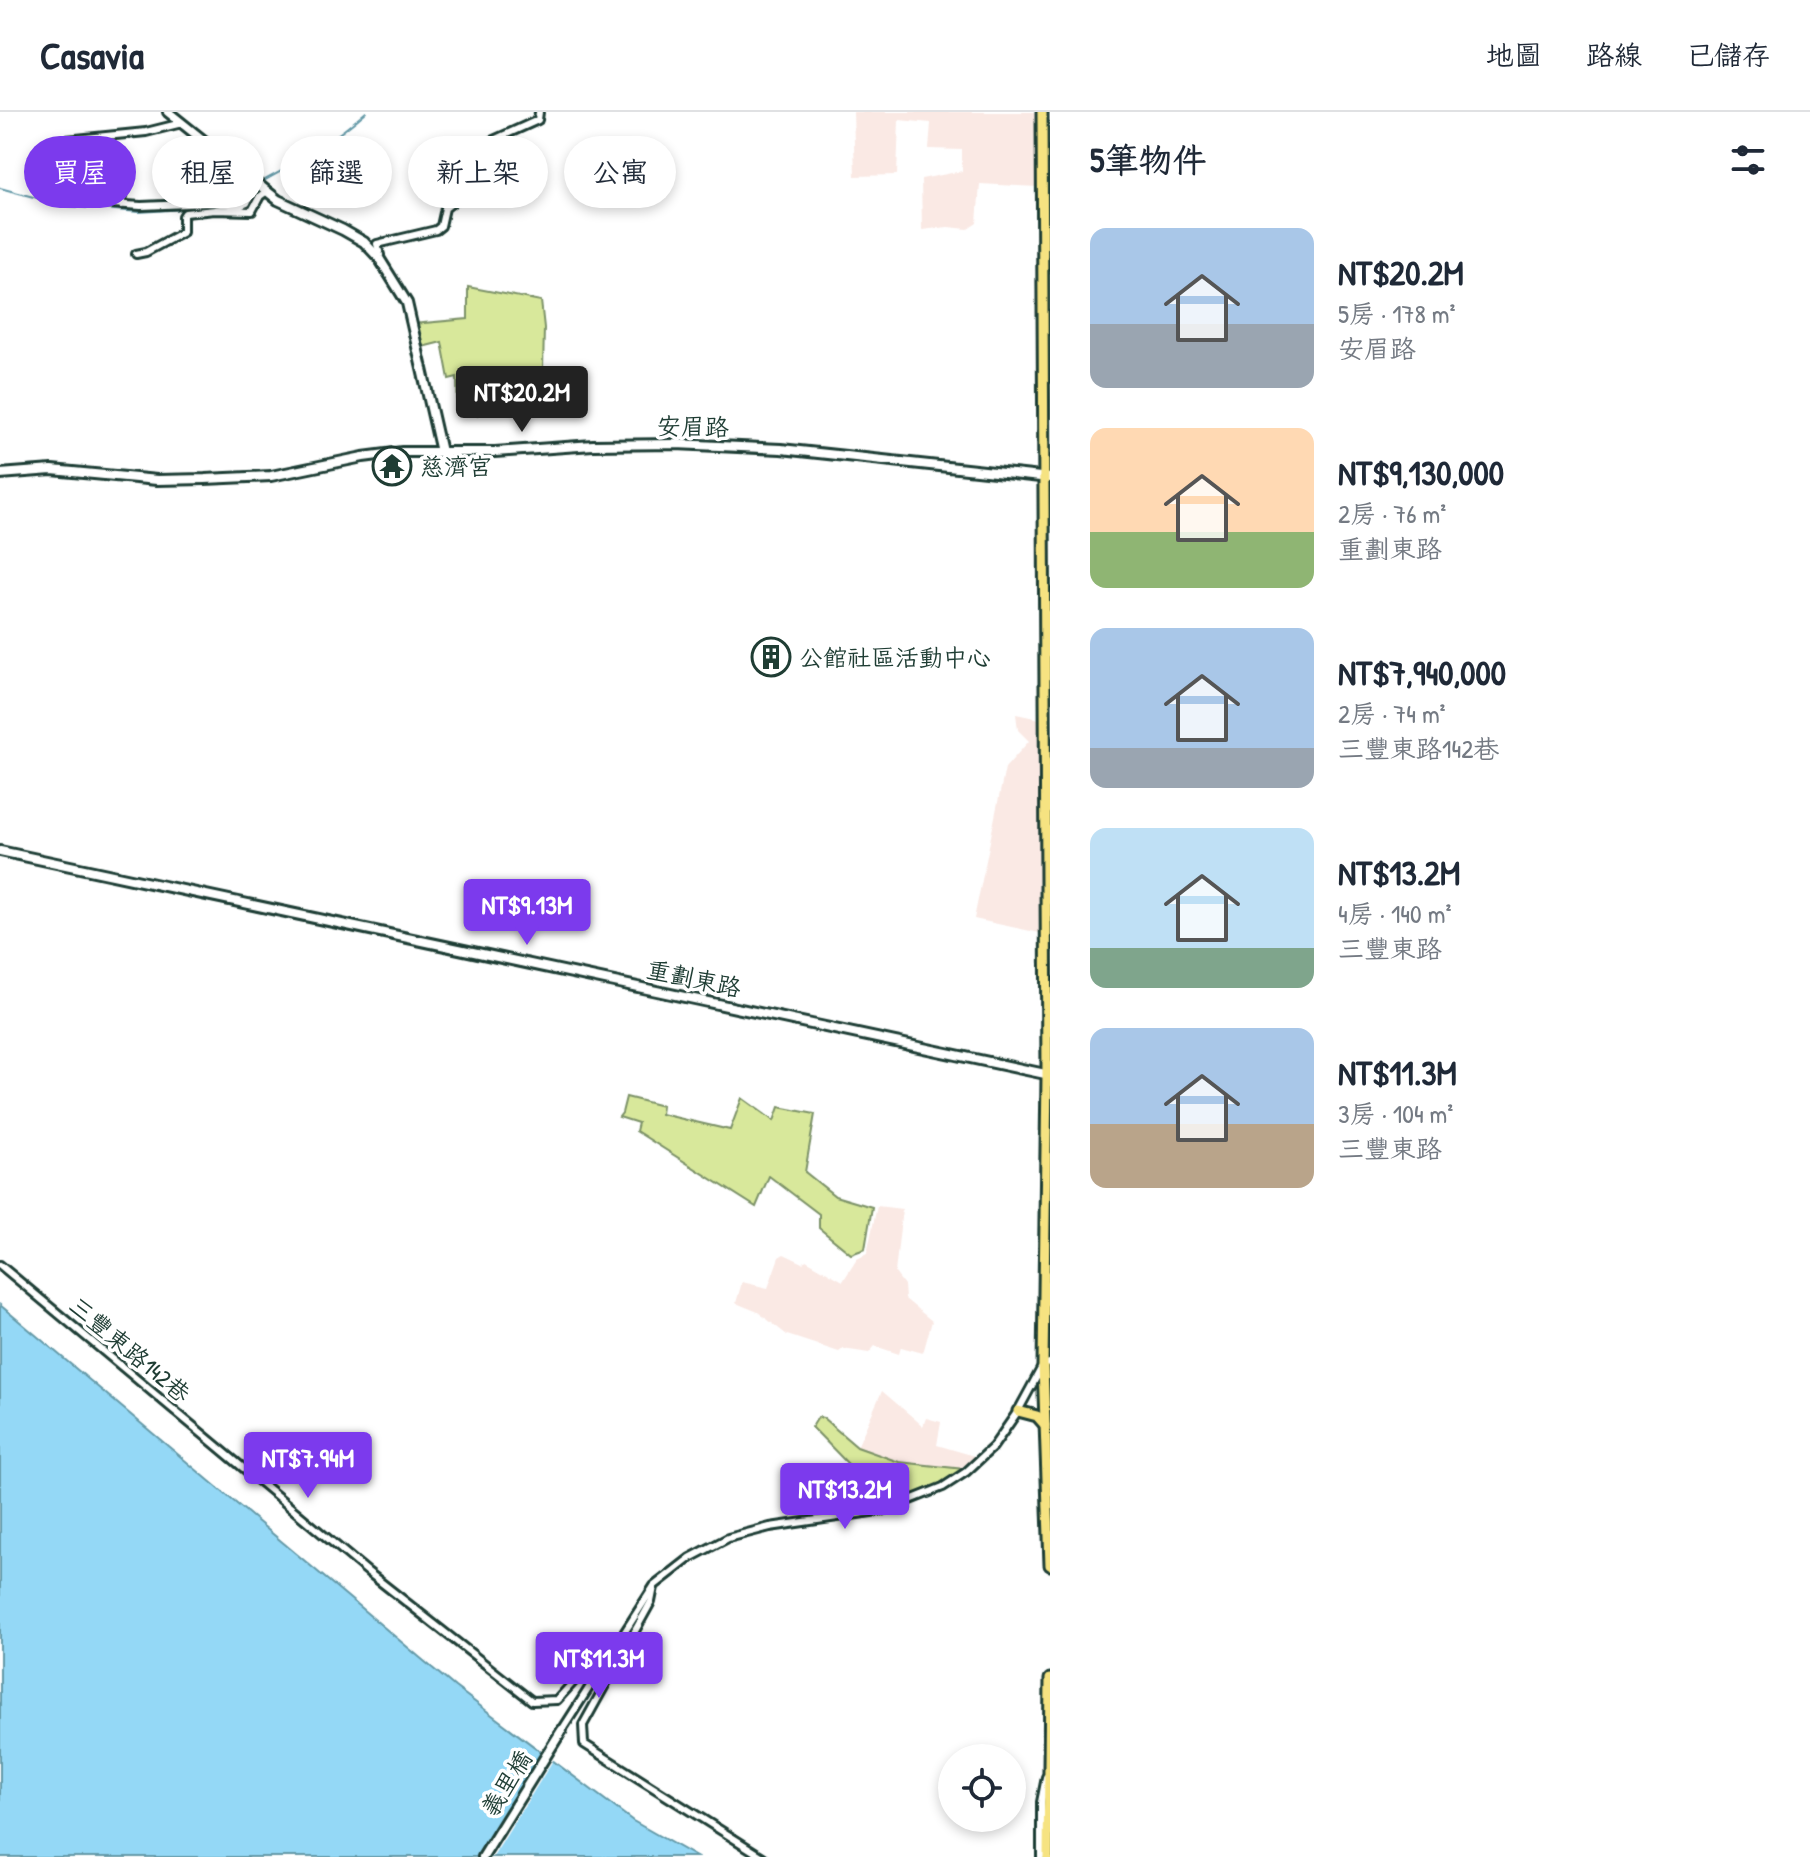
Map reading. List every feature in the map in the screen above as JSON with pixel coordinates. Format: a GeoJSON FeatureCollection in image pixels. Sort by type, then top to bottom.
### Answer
{"type":"FeatureCollection","features":[{"type":"Feature","properties":{"kind":"main road"},"geometry":{"type":"LineString","coordinates":[[1042,112],[1047,478],[1045,1425],[1050,1565]]}},
{"type":"Feature","properties":{"kind":"main road"},"geometry":{"type":"LineString","coordinates":[[1018,1411],[1037,1416],[1045,1425]]}},
{"type":"Feature","properties":{"kind":"main road"},"geometry":{"type":"LineString","coordinates":[[1048,1857],[1050,1679]]}},
{"type":"Feature","properties":{"kind":"street"},"geometry":{"type":"LineString","coordinates":[[168,112],[199,136]]}},
{"type":"Feature","properties":{"kind":"street"},"geometry":{"type":"LineString","coordinates":[[381,260],[377,244],[436,230],[441,226],[445,208],[462,195],[474,170],[478,147],[529,126],[538,120],[539,112]]}},
{"type":"Feature","properties":{"kind":"street"},"geometry":{"type":"LineString","coordinates":[[106,136],[146,132],[182,123]]}},
{"type":"Feature","properties":{"kind":"street"},"geometry":{"type":"LineString","coordinates":[[264,188],[292,208],[364,242],[381,260],[407,303],[441,452]]}},
{"type":"Feature","properties":{"kind":"street"},"geometry":{"type":"LineString","coordinates":[[136,254],[146,252],[183,232],[185,213],[252,211],[260,196],[267,191]]}},
{"type":"Feature","properties":{"kind":"street","name":"安眉路"},"geometry":{"type":"LineString","coordinates":[[0,474],[52,470],[157,480],[271,476],[402,452],[495,452],[634,444],[751,447],[1047,478]]}},
{"type":"Feature","properties":{"kind":"street","name":"重劃東路"},"geometry":{"type":"LineString","coordinates":[[0,851],[910,1043],[1048,1075]]}},
{"type":"Feature","properties":{"kind":"street","name":"三豐東路142巷"},"geometry":{"type":"LineString","coordinates":[[0,1265],[368,1572],[532,1701],[557,1700],[598,1655],[611,1653]]}},
{"type":"Feature","properties":{"kind":"street"},"geometry":{"type":"LineString","coordinates":[[562,1730],[654,1586],[690,1558],[728,1538],[770,1527],[885,1510],[921,1498],[966,1472],[993,1447],[1047,1364]]}},
{"type":"Feature","properties":{"kind":"street"},"geometry":{"type":"LineString","coordinates":[[654,1586],[651,1602],[583,1725],[584,1744],[763,1857]]}},
{"type":"Feature","properties":{"kind":"street","name":"義里橋"},"geometry":{"type":"LineString","coordinates":[[483,1857],[562,1730]]}},
{"type":"Feature","properties":{"kind":"street"},"geometry":{"type":"LineString","coordinates":[[1041,1857],[1041,1802],[1049,1770]]}},
{"type":"Feature","properties":{"kind":"shaded area"},"geometry":{"type":"Polygon","coordinates":[[[853,112],[1037,112],[1038,187],[980,184],[977,223],[968,229],[948,227],[922,230],[921,179],[962,171],[962,150],[929,149],[931,123],[899,120],[897,175],[855,176],[853,112]]]}},
{"type":"Feature","properties":{"kind":"shaded area"},"geometry":{"type":"Polygon","coordinates":[[[1016,714],[1040,719],[1040,933],[974,919],[1005,768],[1029,741],[1018,730],[1016,714]]]}},
{"type":"Feature","properties":{"kind":"shaded area"},"geometry":{"type":"Polygon","coordinates":[[[877,1206],[902,1209],[895,1273],[904,1285],[905,1299],[932,1321],[923,1353],[901,1347],[899,1354],[875,1346],[869,1353],[843,1349],[839,1352],[787,1335],[758,1312],[736,1303],[742,1282],[768,1288],[779,1257],[784,1254],[803,1263],[806,1260],[843,1281],[857,1259],[867,1254],[877,1206]]]}},
{"type":"Feature","properties":{"kind":"shaded area"},"geometry":{"type":"Polygon","coordinates":[[[882,1391],[923,1426],[926,1418],[941,1422],[937,1445],[978,1457],[964,1469],[943,1468],[899,1462],[857,1447],[882,1391]]]}},
{"type":"Feature","properties":{"kind":"green space"},"geometry":{"type":"Polygon","coordinates":[[[468,287],[541,301],[543,370],[548,372],[549,377],[478,373],[477,415],[458,415],[457,377],[449,379],[442,342],[418,348],[413,324],[468,319],[468,287]]]}},
{"type":"Feature","properties":{"kind":"green space"},"geometry":{"type":"Polygon","coordinates":[[[626,1097],[662,1106],[661,1114],[730,1130],[742,1098],[774,1121],[779,1107],[815,1114],[805,1172],[835,1196],[872,1207],[865,1249],[851,1254],[819,1228],[819,1214],[769,1176],[756,1207],[636,1131],[638,1123],[619,1117],[626,1097]]]}},
{"type":"Feature","properties":{"kind":"green space"},"geometry":{"type":"Polygon","coordinates":[[[818,1417],[857,1447],[899,1462],[964,1469],[925,1492],[887,1504],[812,1427],[818,1417]]]}},
{"type":"Feature","properties":{"kind":"water"},"geometry":{"type":"Polygon","coordinates":[[[0,1305],[455,1687],[633,1821],[696,1857],[0,1857],[0,1305]]]}},
{"type":"Feature","properties":{"kind":"pier"},"geometry":{"type":"Polygon","coordinates":[[[548,1752],[555,1757],[493,1857],[483,1857],[548,1752]]]}},
{"type":"Feature","properties":{"kind":"waterway"},"geometry":{"type":"LineString","coordinates":[[264,182],[330,140],[366,112]]}},
{"type":"Feature","properties":{"kind":"waterway"},"geometry":{"type":"LineString","coordinates":[[0,188],[67,206],[139,212],[201,208]]}},
{"type":"Feature","properties":{"kind":"place","name":"慈濟宮"},"geometry":{"type":"Point","coordinates":[392,466]}},
{"type":"Feature","properties":{"kind":"place","name":"公館社區活動中心"},"geometry":{"type":"Point","coordinates":[771,657]}}]}
